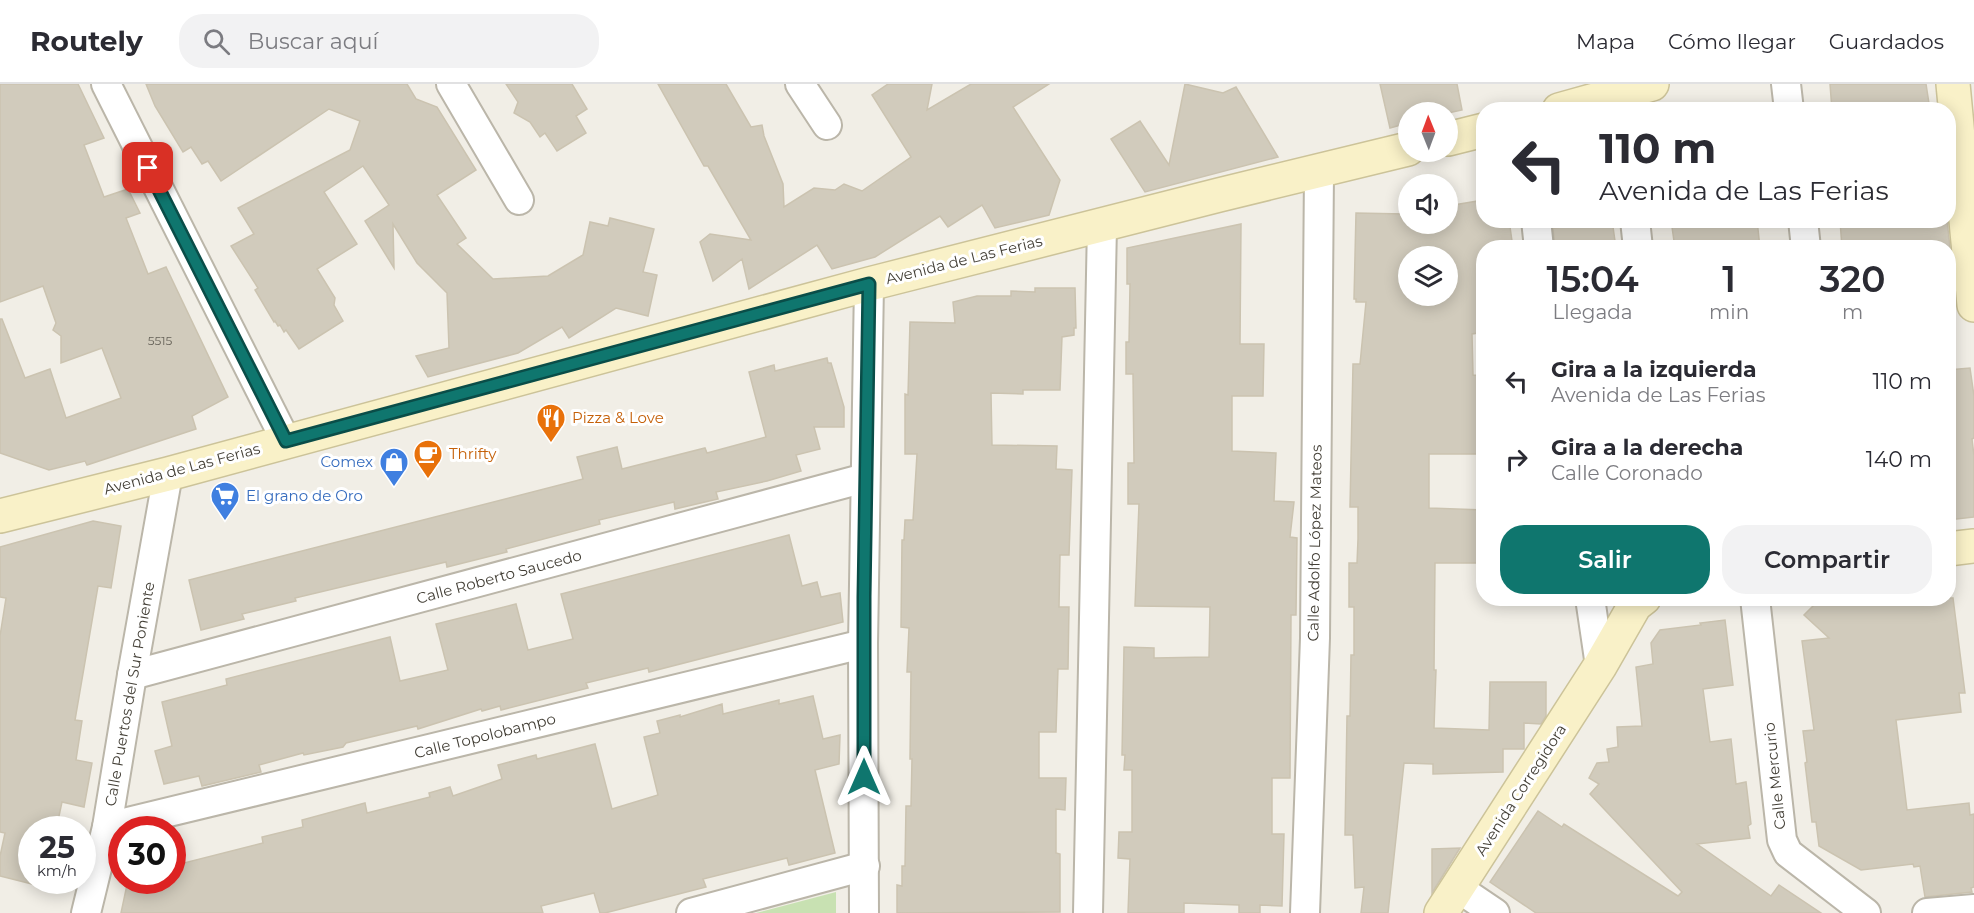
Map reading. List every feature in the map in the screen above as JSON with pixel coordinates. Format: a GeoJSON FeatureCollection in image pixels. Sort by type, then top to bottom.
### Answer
{"type":"FeatureCollection","features":[{"type":"Feature","properties":{"kind":"main road"},"geometry":{"type":"LineString","coordinates":[[1621,101],[1652,84]]}},
{"type":"Feature","properties":{"kind":"main road"},"geometry":{"type":"LineString","coordinates":[[1953,84],[1955,102]]}},
{"type":"Feature","properties":{"kind":"main road"},"geometry":{"type":"LineString","coordinates":[[1956,116],[1974,305]]}},
{"type":"Feature","properties":{"kind":"main road"},"geometry":{"type":"LineString","coordinates":[[1458,136],[1476,132]]}},
{"type":"Feature","properties":{"kind":"main road","name":"Avenida de Las Ferias"},"geometry":{"type":"LineString","coordinates":[[0,516],[168,474],[869,284],[1398,152]]}},
{"type":"Feature","properties":{"kind":"main road"},"geometry":{"type":"LineString","coordinates":[[1956,548],[1974,546]]}},
{"type":"Feature","properties":{"kind":"main road","name":"Avenida Corregidora"},"geometry":{"type":"LineString","coordinates":[[1449,901],[1638,606]]}},
{"type":"Feature","properties":{"kind":"street"},"geometry":{"type":"LineString","coordinates":[[106,84],[286,441]]}},
{"type":"Feature","properties":{"kind":"street"},"geometry":{"type":"LineString","coordinates":[[451,84],[519,200]]}},
{"type":"Feature","properties":{"kind":"street"},"geometry":{"type":"LineString","coordinates":[[800,84],[827,125]]}},
{"type":"Feature","properties":{"kind":"street"},"geometry":{"type":"LineString","coordinates":[[1786,84],[1788,102]]}},
{"type":"Feature","properties":{"kind":"street","name":"Calle Adolfo López Mateos"},"geometry":{"type":"LineString","coordinates":[[1305,913],[1315,639],[1318,172]]}},
{"type":"Feature","properties":{"kind":"street"},"geometry":{"type":"LineString","coordinates":[[1088,913],[1102,225]]}},
{"type":"Feature","properties":{"kind":"street"},"geometry":{"type":"LineString","coordinates":[[864,913],[864,644],[869,284]]}},
{"type":"Feature","properties":{"kind":"street","name":"Calle Puertos del Sur Poniente"},"geometry":{"type":"LineString","coordinates":[[86,913],[107,827],[168,474]]}},
{"type":"Feature","properties":{"kind":"street","name":"Calle Roberto Saucedo"},"geometry":{"type":"LineString","coordinates":[[132,675],[866,478]]}},
{"type":"Feature","properties":{"kind":"street"},"geometry":{"type":"LineString","coordinates":[[1591,606],[1600,666]]}},
{"type":"Feature","properties":{"kind":"street","name":"Calle Mercurio"},"geometry":{"type":"LineString","coordinates":[[1756,606],[1782,840],[1788,854],[1866,913]]}},
{"type":"Feature","properties":{"kind":"street","name":"Calle Topolobampo"},"geometry":{"type":"LineString","coordinates":[[107,827],[864,644]]}},
{"type":"Feature","properties":{"kind":"street"},"geometry":{"type":"LineString","coordinates":[[692,913],[864,866]]}},
{"type":"Feature","properties":{"kind":"street"},"geometry":{"type":"LineString","coordinates":[[1449,901],[1495,913]]}},
{"type":"Feature","properties":{"kind":"street"},"geometry":{"type":"LineString","coordinates":[[1927,913],[1974,909]]}},
{"type":"Feature","properties":{"kind":"green space"},"geometry":{"type":"Polygon","coordinates":[[[836,892],[836,913],[756,913],[836,892]]]}},
{"type":"Feature","properties":{"kind":"building"},"geometry":{"type":"Polygon","coordinates":[[[0,84],[78,84],[104,138],[84,145],[104,197],[128,189],[140,213],[126,218],[148,274],[166,267],[228,397],[192,416],[196,429],[87,465],[85,461],[49,470],[0,453],[0,319],[2,319],[25,378],[50,369],[66,418],[121,398],[102,348],[61,363],[61,336],[53,330],[56,323],[43,286],[0,302],[0,84]]]}},
{"type":"Feature","properties":{"kind":"building"},"geometry":{"type":"Polygon","coordinates":[[[146,84],[407,84],[416,99],[437,107],[476,170],[437,195],[466,238],[457,244],[493,279],[548,276],[583,255],[590,222],[608,226],[610,218],[654,229],[643,272],[657,275],[648,316],[616,308],[569,338],[562,327],[518,353],[428,377],[416,356],[449,348],[447,293],[417,263],[393,224],[394,268],[365,221],[389,205],[363,166],[324,192],[357,244],[317,269],[335,298],[334,305],[343,321],[299,349],[286,330],[284,332],[280,325],[274,322],[255,290],[258,288],[231,246],[254,234],[238,208],[350,150],[360,121],[329,109],[221,181],[208,161],[202,164],[191,147],[183,152],[155,106],[146,84]]]}},
{"type":"Feature","properties":{"kind":"building"},"geometry":{"type":"Polygon","coordinates":[[[506,84],[572,84],[587,109],[576,116],[586,133],[557,151],[545,133],[540,137],[530,122],[514,113],[518,102],[506,84]]]}},
{"type":"Feature","properties":{"kind":"building"},"geometry":{"type":"Polygon","coordinates":[[[658,84],[726,84],[751,127],[762,125],[764,136],[783,184],[784,207],[814,188],[835,190],[844,184],[862,191],[911,157],[872,95],[888,84],[932,84],[927,110],[971,84],[1049,84],[1013,107],[1060,180],[1049,215],[995,228],[982,205],[948,227],[940,216],[875,257],[832,269],[817,245],[749,289],[742,259],[713,281],[700,242],[710,234],[751,240],[708,166],[704,166],[658,84]]]}},
{"type":"Feature","properties":{"kind":"building"},"geometry":{"type":"Polygon","coordinates":[[[1185,84],[1223,93],[1236,87],[1278,157],[1145,192],[1111,139],[1140,121],[1169,165],[1185,84]]]}},
{"type":"Feature","properties":{"kind":"building"},"geometry":{"type":"Polygon","coordinates":[[[1380,84],[1457,84],[1462,110],[1458,111],[1458,102],[1398,102],[1398,126],[1390,128],[1380,84]]]}},
{"type":"Feature","properties":{"kind":"building"},"geometry":{"type":"Polygon","coordinates":[[[1830,84],[1926,84],[1929,102],[1831,102],[1830,84]]]}},
{"type":"Feature","properties":{"kind":"building"},"geometry":{"type":"Polygon","coordinates":[[[1476,201],[1476,228],[1510,228],[1512,240],[1476,240],[1476,333],[1472,334],[1473,375],[1476,375],[1476,454],[1429,454],[1429,508],[1476,510],[1476,563],[1435,563],[1434,728],[1489,730],[1490,682],[1546,682],[1546,716],[1541,724],[1524,723],[1524,749],[1503,749],[1503,772],[1433,774],[1433,764],[1404,763],[1388,913],[1361,913],[1364,887],[1355,888],[1353,835],[1345,835],[1347,716],[1350,716],[1351,655],[1354,655],[1354,607],[1349,607],[1349,563],[1357,563],[1358,539],[1358,507],[1350,507],[1353,364],[1360,364],[1366,302],[1356,302],[1354,299],[1356,213],[1398,214],[1398,234],[1458,234],[1458,204],[1476,201]]]}},
{"type":"Feature","properties":{"kind":"building"},"geometry":{"type":"Polygon","coordinates":[[[1241,224],[1240,344],[1264,344],[1263,396],[1232,396],[1232,451],[1276,453],[1274,501],[1294,502],[1290,537],[1297,538],[1296,615],[1291,615],[1290,778],[1272,778],[1272,834],[1284,834],[1282,906],[1260,905],[1260,913],[1239,913],[1239,905],[1184,903],[1184,913],[1128,913],[1130,859],[1118,858],[1119,832],[1132,832],[1132,770],[1124,770],[1125,755],[1122,755],[1124,647],[1154,648],[1154,658],[1209,657],[1210,607],[1135,606],[1139,504],[1128,504],[1128,463],[1134,463],[1133,374],[1126,374],[1130,284],[1127,284],[1127,248],[1241,224]]]}},
{"type":"Feature","properties":{"kind":"building"},"geometry":{"type":"Polygon","coordinates":[[[1553,228],[1613,228],[1615,240],[1554,240],[1553,228]]]}},
{"type":"Feature","properties":{"kind":"building"},"geometry":{"type":"Polygon","coordinates":[[[1672,228],[1758,228],[1759,240],[1674,240],[1672,228]]]}},
{"type":"Feature","properties":{"kind":"building"},"geometry":{"type":"Polygon","coordinates":[[[1841,228],[1948,228],[1949,240],[1841,240],[1841,228]]]}},
{"type":"Feature","properties":{"kind":"building"},"geometry":{"type":"Polygon","coordinates":[[[1035,288],[1075,288],[1076,328],[1074,328],[1074,335],[1062,337],[1060,390],[1023,390],[1023,394],[991,393],[992,445],[1057,446],[1056,469],[1072,470],[1069,555],[1060,555],[1059,607],[1069,607],[1068,669],[1058,669],[1056,732],[1039,732],[1039,778],[1066,778],[1065,810],[1056,809],[1056,853],[1060,854],[1060,912],[897,913],[897,885],[902,886],[902,866],[905,866],[906,806],[911,806],[911,672],[907,672],[909,628],[901,627],[902,540],[904,540],[905,520],[913,520],[917,454],[905,454],[905,394],[908,395],[910,322],[955,323],[953,302],[977,296],[1011,296],[1011,291],[1035,292],[1035,288]]]}},
{"type":"Feature","properties":{"kind":"building"},"geometry":{"type":"Polygon","coordinates":[[[827,358],[828,363],[831,363],[844,407],[844,427],[814,427],[820,449],[796,455],[801,471],[716,492],[718,499],[675,509],[674,502],[599,520],[600,524],[506,549],[507,552],[447,567],[446,562],[295,598],[296,601],[242,614],[244,619],[201,630],[189,580],[583,479],[577,457],[617,447],[622,469],[705,448],[707,453],[766,437],[749,372],[774,365],[775,371],[827,358]]]}},
{"type":"Feature","properties":{"kind":"building"},"geometry":{"type":"Polygon","coordinates":[[[1970,368],[1974,396],[1974,438],[1972,439],[1974,517],[1956,519],[1956,369],[1970,368]]]}},
{"type":"Feature","properties":{"kind":"building"},"geometry":{"type":"Polygon","coordinates":[[[93,521],[121,526],[111,588],[98,586],[75,720],[82,721],[76,760],[92,763],[84,807],[62,802],[59,816],[18,816],[18,880],[0,876],[0,856],[5,833],[0,832],[0,636],[6,598],[0,597],[0,547],[93,521]]]}},
{"type":"Feature","properties":{"kind":"building"},"geometry":{"type":"Polygon","coordinates":[[[789,535],[802,586],[817,582],[821,597],[840,593],[843,622],[649,672],[648,668],[586,683],[588,688],[501,710],[500,706],[482,711],[481,709],[418,729],[417,726],[346,743],[343,747],[304,755],[303,753],[259,765],[261,772],[202,786],[199,776],[164,784],[155,751],[172,746],[162,702],[227,685],[226,679],[390,637],[400,681],[448,670],[436,624],[516,604],[528,650],[573,639],[561,594],[789,535]]]}},
{"type":"Feature","properties":{"kind":"building"},"geometry":{"type":"Polygon","coordinates":[[[1813,606],[1954,606],[1965,693],[1959,693],[1961,712],[1896,720],[1907,810],[1969,803],[1970,815],[1974,814],[1974,887],[1971,888],[1972,892],[1925,897],[1920,866],[1914,867],[1913,864],[1861,870],[1819,846],[1816,822],[1812,822],[1805,763],[1807,762],[1803,731],[1814,730],[1802,641],[1829,638],[1804,615],[1813,606]]]}},
{"type":"Feature","properties":{"kind":"building"},"geometry":{"type":"Polygon","coordinates":[[[1725,620],[1733,685],[1703,689],[1710,742],[1731,739],[1736,784],[1746,782],[1751,824],[1748,826],[1750,838],[1697,844],[1771,896],[1779,885],[1821,913],[1536,913],[1490,882],[1538,811],[1562,827],[1564,824],[1678,896],[1682,892],[1590,794],[1599,784],[1589,778],[1597,763],[1609,762],[1607,749],[1618,747],[1617,727],[1642,726],[1636,667],[1653,664],[1651,643],[1660,630],[1725,620]]]}},
{"type":"Feature","properties":{"kind":"building"},"geometry":{"type":"Polygon","coordinates":[[[813,696],[823,739],[840,735],[839,764],[815,770],[835,853],[789,865],[787,858],[703,879],[706,887],[605,913],[600,913],[594,893],[541,906],[543,913],[121,913],[125,894],[186,894],[186,862],[263,843],[262,837],[303,827],[302,820],[365,803],[367,813],[430,797],[429,793],[450,787],[453,796],[502,779],[498,765],[536,755],[537,759],[595,744],[612,809],[658,795],[644,737],[660,733],[657,721],[680,715],[680,717],[722,704],[723,714],[779,700],[779,704],[813,696]]]}},
{"type":"Feature","properties":{"kind":"building"},"geometry":{"type":"Polygon","coordinates":[[[1460,848],[1432,893],[1432,849],[1460,848]]]}},
{"type":"Feature","properties":{"kind":"place","name":"Pizza & Love"},"geometry":{"type":"Point","coordinates":[551,444]}},
{"type":"Feature","properties":{"kind":"place","name":"Thrifty"},"geometry":{"type":"Point","coordinates":[428,480]}},
{"type":"Feature","properties":{"kind":"place","name":"Comex"},"geometry":{"type":"Point","coordinates":[394,488]}},
{"type":"Feature","properties":{"kind":"place","name":"El grano de Oro"},"geometry":{"type":"Point","coordinates":[225,522]}},
{"type":"Feature","properties":{"kind":"route"},"geometry":{"type":"LineString","coordinates":[[148,168],[286,441],[869,284],[864,597],[864,777]]}}]}
